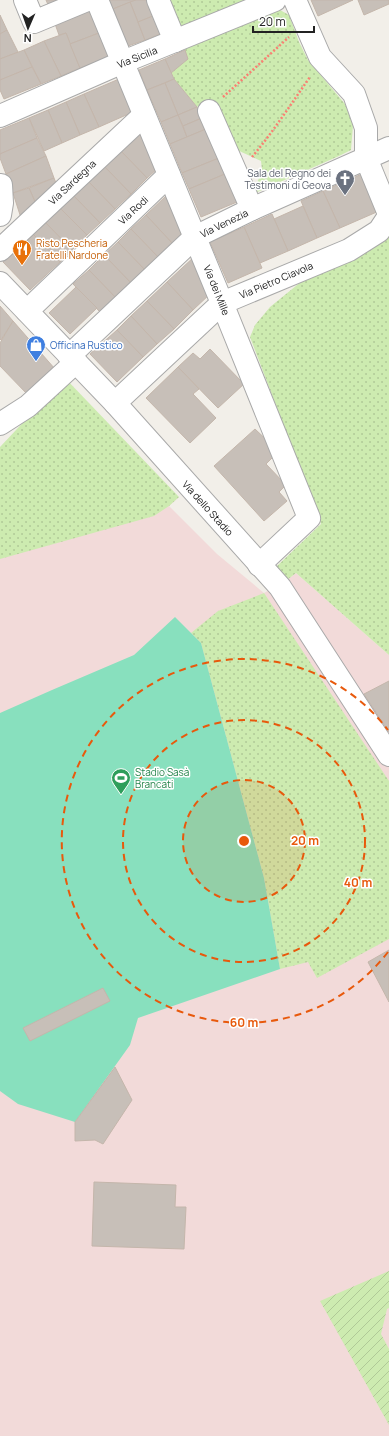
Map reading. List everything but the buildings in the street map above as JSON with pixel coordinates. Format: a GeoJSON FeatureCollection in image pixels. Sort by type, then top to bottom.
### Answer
{"type":"FeatureCollection","features":[{"type":"Feature","properties":{"kind":"street"},"geometry":{"type":"LineString","coordinates":[[25,0],[34,22],[87,0]]}},
{"type":"Feature","properties":{"kind":"street","name":"Via dei Mille"},"geometry":{"type":"LineString","coordinates":[[97,0],[309,518],[259,565]]}},
{"type":"Feature","properties":{"kind":"street"},"geometry":{"type":"LineString","coordinates":[[158,0],[175,41]]}},
{"type":"Feature","properties":{"kind":"street","name":"Via Sicilia"},"geometry":{"type":"LineString","coordinates":[[0,116],[123,62],[275,0]]}},
{"type":"Feature","properties":{"kind":"street"},"geometry":{"type":"LineString","coordinates":[[295,0],[320,57],[354,94],[366,128],[366,158],[389,215]]}},
{"type":"Feature","properties":{"kind":"street"},"geometry":{"type":"LineString","coordinates":[[209,111],[252,209]]}},
{"type":"Feature","properties":{"kind":"street","name":"Via Sardegna"},"geometry":{"type":"LineString","coordinates":[[0,250],[144,115]]}},
{"type":"Feature","properties":{"kind":"street","name":"Via Venezia"},"geometry":{"type":"LineString","coordinates":[[0,424],[28,406],[72,359],[195,237],[252,209],[389,148]]}},
{"type":"Feature","properties":{"kind":"street","name":"Via Rodi"},"geometry":{"type":"LineString","coordinates":[[27,311],[169,175]]}},
{"type":"Feature","properties":{"kind":"street"},"geometry":{"type":"LineString","coordinates":[[0,215],[2,203],[1,185]]}},
{"type":"Feature","properties":{"kind":"street","name":"Via Pietro Ciavola"},"geometry":{"type":"LineString","coordinates":[[115,403],[222,303],[349,250],[379,231],[389,215]]}},
{"type":"Feature","properties":{"kind":"street","name":"Via dello Stadio"},"geometry":{"type":"LineString","coordinates":[[0,283],[115,403],[280,587],[389,755]]}},
{"type":"Feature","properties":{"kind":"path"},"geometry":{"type":"LineString","coordinates":[[209,111],[232,87],[305,22]]}},
{"type":"Feature","properties":{"kind":"path"},"geometry":{"type":"LineString","coordinates":[[234,167],[252,157],[269,138],[284,113],[313,73],[320,57]]}},
{"type":"Feature","properties":{"kind":"shaded area"},"geometry":{"type":"Polygon","coordinates":[[[0,447],[179,497],[169,506],[217,554],[264,593],[296,573],[389,655],[389,1436],[0,1436],[0,447]]]}},
{"type":"Feature","properties":{"kind":"green space"},"geometry":{"type":"Polygon","coordinates":[[[164,0],[254,0],[176,29],[164,0]]]}},
{"type":"Feature","properties":{"kind":"green space"},"geometry":{"type":"Polygon","coordinates":[[[272,7],[289,15],[299,42],[308,60],[345,104],[353,125],[351,150],[253,194],[262,170],[261,161],[235,149],[204,102],[197,107],[174,79],[171,73],[185,50],[187,42],[272,7]]]}},
{"type":"Feature","properties":{"kind":"green space"},"geometry":{"type":"Polygon","coordinates":[[[389,228],[389,655],[296,573],[287,580],[276,567],[321,524],[250,337],[255,325],[270,307],[302,281],[389,228]]]}},
{"type":"Feature","properties":{"kind":"green space"},"geometry":{"type":"Polygon","coordinates":[[[65,378],[179,497],[154,516],[0,559],[0,447],[65,378]]]}},
{"type":"Feature","properties":{"kind":"green space"},"geometry":{"type":"Polygon","coordinates":[[[264,593],[389,781],[389,939],[317,978],[308,962],[280,969],[264,878],[201,643],[191,633],[218,611],[264,593]]]}},
{"type":"Feature","properties":{"kind":"green space","name":"Stadio Sasà Brancati"},"geometry":{"type":"Polygon","coordinates":[[[175,617],[201,643],[264,878],[280,969],[138,1018],[130,1045],[75,1122],[18,1104],[0,1091],[0,713],[134,655],[175,617]]]}},
{"type":"Feature","properties":{"kind":"green space"},"geometry":{"type":"Polygon","coordinates":[[[389,1271],[389,1308],[387,1309],[381,1334],[389,1349],[389,1425],[320,1301],[389,1271]]]}},
{"type":"Feature","properties":{"kind":"place","name":"Sala del Regno dei Testimoni di Geova"},"geometry":{"type":"Point","coordinates":[345,196]}},
{"type":"Feature","properties":{"kind":"place","name":"Risto Pescheria Fratelli Nardone"},"geometry":{"type":"Point","coordinates":[22,266]}},
{"type":"Feature","properties":{"kind":"place","name":"Officina Rustico"},"geometry":{"type":"Point","coordinates":[36,362]}},
{"type":"Feature","properties":{"kind":"place","name":"Stadio Sasà Brancati"},"geometry":{"type":"Point","coordinates":[121,795]}}]}
